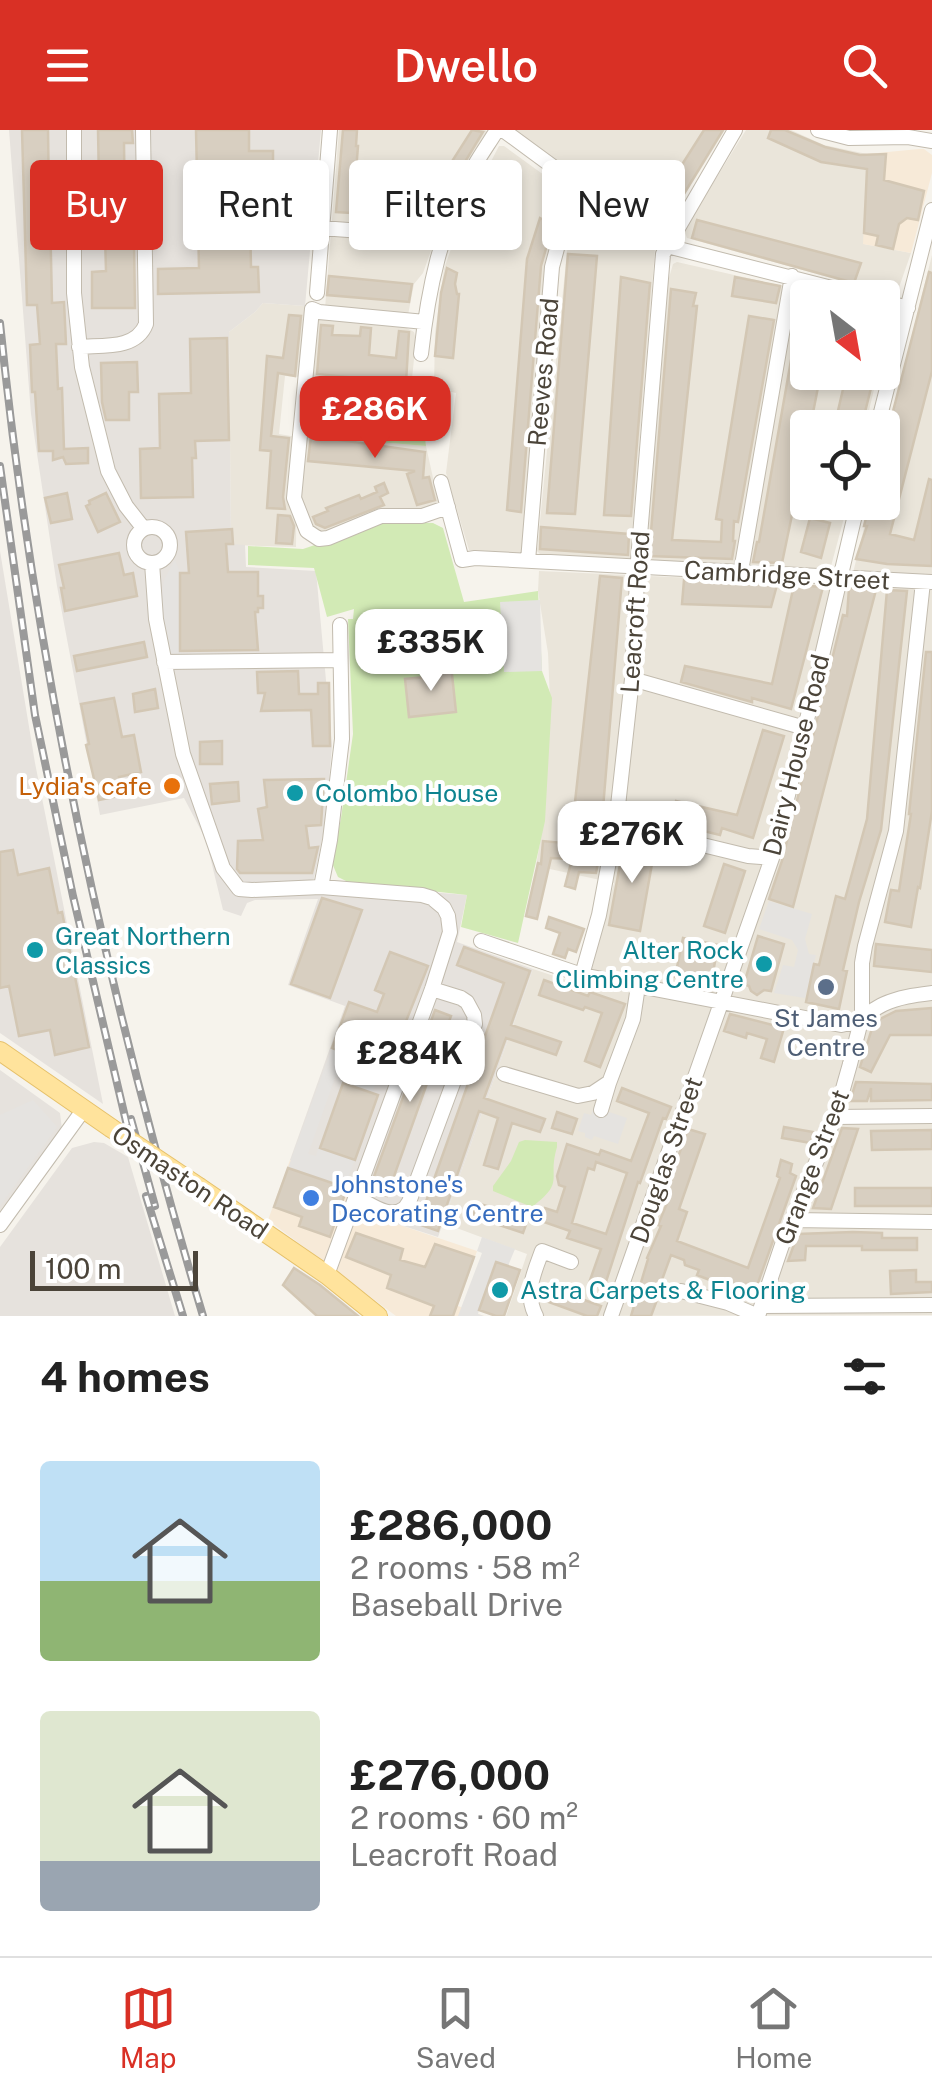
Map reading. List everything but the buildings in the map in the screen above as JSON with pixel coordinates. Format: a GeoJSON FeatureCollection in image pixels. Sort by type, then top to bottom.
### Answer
{"type":"FeatureCollection","features":[{"type":"Feature","properties":{"kind":"main road","name":"Osmaston Road"},"geometry":{"type":"LineString","coordinates":[[0,1052],[327,1276],[378,1316]]}},
{"type":"Feature","properties":{"kind":"street"},"geometry":{"type":"LineString","coordinates":[[74,130],[72,230],[79,346],[86,388],[108,471],[126,506],[144,529]]}},
{"type":"Feature","properties":{"kind":"street"},"geometry":{"type":"LineString","coordinates":[[79,346],[127,342],[141,334],[146,324],[143,130]]}},
{"type":"Feature","properties":{"kind":"street"},"geometry":{"type":"LineString","coordinates":[[328,160],[330,130]]}},
{"type":"Feature","properties":{"kind":"street"},"geometry":{"type":"LineString","coordinates":[[421,354],[431,282],[450,217],[472,170],[500,130],[542,160]]}},
{"type":"Feature","properties":{"kind":"street"},"geometry":{"type":"LineString","coordinates":[[685,217],[735,130]]}},
{"type":"Feature","properties":{"kind":"street"},"geometry":{"type":"LineString","coordinates":[[818,130],[849,138],[932,140]]}},
{"type":"Feature","properties":{"kind":"street"},"geometry":{"type":"LineString","coordinates":[[908,137],[931,130]]}},
{"type":"Feature","properties":{"kind":"street"},"geometry":{"type":"LineString","coordinates":[[882,410],[932,210]]}},
{"type":"Feature","properties":{"kind":"street"},"geometry":{"type":"LineString","coordinates":[[316,293],[320,250]]}},
{"type":"Feature","properties":{"kind":"street","name":"Reeves Road"},"geometry":{"type":"LineString","coordinates":[[528,560],[556,250]]}},
{"type":"Feature","properties":{"kind":"street","name":"Leacroft Road"},"geometry":{"type":"LineString","coordinates":[[582,975],[599,915],[616,824],[632,679],[666,250]]}},
{"type":"Feature","properties":{"kind":"street"},"geometry":{"type":"LineString","coordinates":[[685,250],[806,280]]}},
{"type":"Feature","properties":{"kind":"street"},"geometry":{"type":"LineString","coordinates":[[740,571],[792,276]]}},
{"type":"Feature","properties":{"kind":"street"},"geometry":{"type":"LineString","coordinates":[[900,306],[908,308]]}},
{"type":"Feature","properties":{"kind":"street"},"geometry":{"type":"LineString","coordinates":[[424,322],[315,310],[294,498],[307,531],[318,539],[328,538],[381,516],[422,516],[448,507],[441,482]]}},
{"type":"Feature","properties":{"kind":"street","name":"Cambridge Street"},"geometry":{"type":"LineString","coordinates":[[448,507],[462,560],[528,560],[927,582]]}},
{"type":"Feature","properties":{"kind":"street","name":"Dairy House Road"},"geometry":{"type":"LineString","coordinates":[[721,1003],[772,858],[854,520]]}},
{"type":"Feature","properties":{"kind":"street"},"geometry":{"type":"LineString","coordinates":[[150,527],[166,533],[170,543],[166,556],[152,564],[140,559],[134,550],[135,538],[150,527]]}},
{"type":"Feature","properties":{"kind":"street"},"geometry":{"type":"LineString","coordinates":[[152,564],[156,619],[183,754],[230,881],[238,889],[321,887],[422,895],[439,903],[448,916],[450,932],[432,989],[327,1276]]}},
{"type":"Feature","properties":{"kind":"street","name":"Grange Street"},"geometry":{"type":"LineString","coordinates":[[760,1313],[784,1239],[834,1117],[862,1017],[862,964],[896,831],[927,582]]}},
{"type":"Feature","properties":{"kind":"street"},"geometry":{"type":"LineString","coordinates":[[321,887],[342,739],[340,625]]}},
{"type":"Feature","properties":{"kind":"street"},"geometry":{"type":"LineString","coordinates":[[164,662],[340,660]]}},
{"type":"Feature","properties":{"kind":"street"},"geometry":{"type":"LineString","coordinates":[[632,679],[806,728]]}},
{"type":"Feature","properties":{"kind":"street"},"geometry":{"type":"LineString","coordinates":[[616,824],[748,856],[772,858]]}},
{"type":"Feature","properties":{"kind":"street"},"geometry":{"type":"LineString","coordinates":[[481,941],[582,975],[833,1024],[847,1025],[898,999],[932,994]]}},
{"type":"Feature","properties":{"kind":"street"},"geometry":{"type":"LineString","coordinates":[[601,1110],[633,1018],[638,986]]}},
{"type":"Feature","properties":{"kind":"street"},"geometry":{"type":"LineString","coordinates":[[356,1197],[390,1214],[399,1212],[409,1202],[464,1056],[475,1024],[471,1008],[461,998],[432,989]]}},
{"type":"Feature","properties":{"kind":"street","name":"Douglas Street"},"geometry":{"type":"LineString","coordinates":[[611,1316],[721,1003]]}},
{"type":"Feature","properties":{"kind":"street"},"geometry":{"type":"LineString","coordinates":[[504,1074],[578,1096],[593,1093],[608,1082]]}},
{"type":"Feature","properties":{"kind":"street"},"geometry":{"type":"LineString","coordinates":[[0,1225],[84,1109]]}},
{"type":"Feature","properties":{"kind":"street"},"geometry":{"type":"LineString","coordinates":[[834,1117],[932,1116]]}},
{"type":"Feature","properties":{"kind":"street"},"geometry":{"type":"LineString","coordinates":[[793,1220],[932,1222]]}},
{"type":"Feature","properties":{"kind":"street"},"geometry":{"type":"LineString","coordinates":[[536,1316],[529,1290],[542,1251],[571,1262]]}},
{"type":"Feature","properties":{"kind":"street"},"geometry":{"type":"LineString","coordinates":[[681,1291],[760,1313],[932,1305]]}},
{"type":"Feature","properties":{"kind":"shaded area"},"geometry":{"type":"Polygon","coordinates":[[[9,130],[321,130],[318,160],[183,160],[183,250],[310,250],[305,306],[263,303],[229,332],[231,544],[245,545],[246,567],[316,571],[332,746],[325,825],[313,883],[467,895],[457,942],[533,969],[438,1237],[394,1223],[350,1199],[355,1181],[290,1160],[345,1006],[288,985],[318,899],[255,900],[247,903],[241,916],[223,910],[206,840],[184,798],[100,815],[57,586],[31,414],[9,130]]]}},
{"type":"Feature","properties":{"kind":"shaded area"},"geometry":{"type":"Polygon","coordinates":[[[339,130],[488,132],[473,160],[349,160],[349,250],[431,250],[423,273],[414,284],[408,315],[325,309],[339,130]]]}},
{"type":"Feature","properties":{"kind":"shaded area"},"geometry":{"type":"Polygon","coordinates":[[[511,130],[725,130],[685,195],[685,160],[554,160],[511,130]]]}},
{"type":"Feature","properties":{"kind":"shaded area"},"geometry":{"type":"Polygon","coordinates":[[[746,130],[791,130],[824,145],[867,154],[864,244],[911,253],[900,285],[900,280],[838,280],[687,238],[685,228],[746,130]]]}},
{"type":"Feature","properties":{"kind":"shaded area"},"geometry":{"type":"Polygon","coordinates":[[[499,146],[504,146],[542,174],[542,250],[550,250],[522,553],[469,550],[446,473],[456,393],[434,388],[435,333],[451,250],[522,250],[522,160],[492,160],[499,146]]]}},
{"type":"Feature","properties":{"kind":"shaded area"},"geometry":{"type":"Polygon","coordinates":[[[924,149],[932,155],[932,173],[911,253],[863,244],[867,154],[924,149]]]}},
{"type":"Feature","properties":{"kind":"shaded area"},"geometry":{"type":"Polygon","coordinates":[[[655,250],[630,559],[537,551],[567,251],[655,250]]]}},
{"type":"Feature","properties":{"kind":"shaded area"},"geometry":{"type":"Polygon","coordinates":[[[932,255],[932,574],[853,573],[866,520],[900,520],[900,410],[893,410],[932,255]]]}},
{"type":"Feature","properties":{"kind":"shaded area"},"geometry":{"type":"Polygon","coordinates":[[[677,262],[787,287],[738,566],[647,561],[644,557],[666,288],[677,262]]]}},
{"type":"Feature","properties":{"kind":"shaded area"},"geometry":{"type":"Polygon","coordinates":[[[263,303],[305,306],[301,377],[285,376],[279,434],[297,437],[296,547],[231,545],[229,332],[263,303]]]}},
{"type":"Feature","properties":{"kind":"shaded area"},"geometry":{"type":"Polygon","coordinates":[[[790,305],[790,390],[874,390],[869,410],[790,410],[790,520],[843,520],[830,570],[745,566],[790,305]]]}},
{"type":"Feature","properties":{"kind":"shaded area"},"geometry":{"type":"Polygon","coordinates":[[[316,318],[405,327],[414,332],[411,388],[311,378],[316,318]]]}},
{"type":"Feature","properties":{"kind":"shaded area"},"geometry":{"type":"Polygon","coordinates":[[[307,436],[426,446],[439,505],[426,511],[375,511],[320,535],[312,533],[300,504],[307,436]]]}},
{"type":"Feature","properties":{"kind":"shaded area"},"geometry":{"type":"Polygon","coordinates":[[[0,551],[35,763],[103,1104],[0,1033],[0,551]]]}},
{"type":"Feature","properties":{"kind":"shaded area"},"geometry":{"type":"Polygon","coordinates":[[[175,560],[180,573],[181,654],[170,653],[160,609],[164,580],[175,560]]]}},
{"type":"Feature","properties":{"kind":"shaded area"},"geometry":{"type":"Polygon","coordinates":[[[539,571],[932,589],[932,1315],[506,1316],[527,1254],[443,1223],[533,969],[587,987],[614,883],[536,866],[544,818],[550,700],[539,571]]]}},
{"type":"Feature","properties":{"kind":"shaded area"},"geometry":{"type":"Polygon","coordinates":[[[540,600],[542,671],[504,672],[500,602],[540,600]]]}},
{"type":"Feature","properties":{"kind":"shaded area"},"geometry":{"type":"Polygon","coordinates":[[[769,901],[812,914],[805,939],[809,954],[816,955],[805,998],[774,993],[783,965],[794,967],[798,950],[792,940],[759,929],[769,901]]]}},
{"type":"Feature","properties":{"kind":"shaded area"},"geometry":{"type":"Polygon","coordinates":[[[332,1048],[341,1052],[336,1067],[343,1069],[348,1054],[387,1069],[372,1093],[343,1083],[344,1077],[336,1075],[308,1154],[316,1156],[318,1148],[355,1160],[344,1187],[288,1168],[332,1048]]]}},
{"type":"Feature","properties":{"kind":"shaded area"},"geometry":{"type":"Polygon","coordinates":[[[0,1070],[60,1113],[62,1129],[0,1211],[0,1070]]]}},
{"type":"Feature","properties":{"kind":"shaded area"},"geometry":{"type":"Polygon","coordinates":[[[33,1100],[57,1127],[0,1206],[0,1115],[33,1100]]]}},
{"type":"Feature","properties":{"kind":"shaded area"},"geometry":{"type":"Polygon","coordinates":[[[594,1107],[627,1118],[618,1144],[594,1136],[592,1140],[578,1131],[584,1113],[591,1115],[594,1107]]]}},
{"type":"Feature","properties":{"kind":"shaded area"},"geometry":{"type":"Polygon","coordinates":[[[104,1143],[128,1157],[175,1316],[0,1316],[0,1247],[72,1148],[104,1143]]]}},
{"type":"Feature","properties":{"kind":"shaded area"},"geometry":{"type":"Polygon","coordinates":[[[290,1160],[355,1182],[394,1223],[477,1251],[458,1306],[484,1316],[396,1316],[268,1220],[290,1160]]]}},
{"type":"Feature","properties":{"kind":"shaded area"},"geometry":{"type":"Polygon","coordinates":[[[482,1237],[515,1249],[508,1266],[495,1262],[478,1314],[484,1316],[458,1316],[482,1253],[477,1251],[482,1237]]]}},
{"type":"Feature","properties":{"kind":"green space"},"geometry":{"type":"Polygon","coordinates":[[[311,378],[418,388],[426,446],[307,436],[311,378]]]}},
{"type":"Feature","properties":{"kind":"green space"},"geometry":{"type":"Polygon","coordinates":[[[383,522],[433,523],[443,528],[464,602],[538,591],[542,671],[552,698],[545,821],[518,943],[461,927],[467,895],[348,882],[338,877],[332,863],[353,734],[348,619],[353,619],[354,609],[327,617],[314,568],[248,565],[248,546],[303,549],[383,522]]]}},
{"type":"Feature","properties":{"kind":"green space"},"geometry":{"type":"Polygon","coordinates":[[[519,1142],[557,1142],[552,1186],[532,1207],[493,1191],[519,1142]]]}},
{"type":"Feature","properties":{"kind":"railway"},"geometry":{"type":"LineString","coordinates":[[0,323],[32,575],[78,824],[135,1071],[203,1316]]}},
{"type":"Feature","properties":{"kind":"railway"},"geometry":{"type":"LineString","coordinates":[[0,466],[35,715],[129,1134]]}},
{"type":"Feature","properties":{"kind":"railway"},"geometry":{"type":"LineString","coordinates":[[131,1119],[155,1206]]}},
{"type":"Feature","properties":{"kind":"railway"},"geometry":{"type":"LineString","coordinates":[[146,1196],[183,1316]]}},
{"type":"Feature","properties":{"kind":"place","name":"Lydia's cafe"},"geometry":{"type":"Point","coordinates":[172,786]}},
{"type":"Feature","properties":{"kind":"place","name":"Colombo House"},"geometry":{"type":"Point","coordinates":[295,793]}},
{"type":"Feature","properties":{"kind":"place","name":"Great Northern Classics"},"geometry":{"type":"Point","coordinates":[35,950]}},
{"type":"Feature","properties":{"kind":"place","name":"Alter Rock Climbing Centre"},"geometry":{"type":"Point","coordinates":[764,964]}},
{"type":"Feature","properties":{"kind":"place","name":"St James Centre"},"geometry":{"type":"Point","coordinates":[826,987]}},
{"type":"Feature","properties":{"kind":"place","name":"Johnstone's Decorating Centre"},"geometry":{"type":"Point","coordinates":[311,1198]}},
{"type":"Feature","properties":{"kind":"place","name":"Astra Carpets & Flooring"},"geometry":{"type":"Point","coordinates":[500,1290]}}]}
